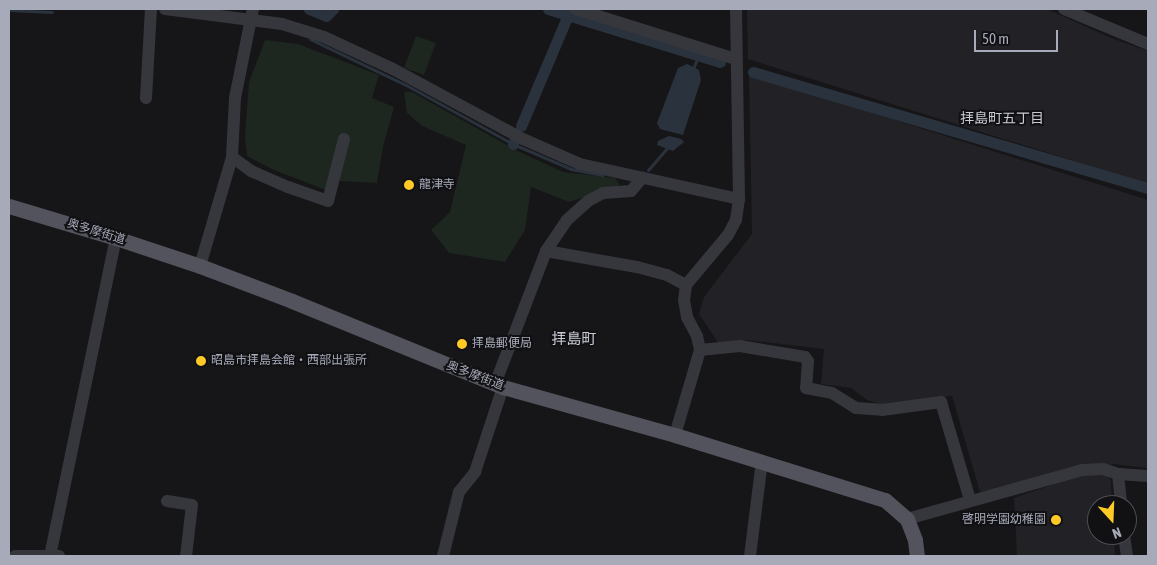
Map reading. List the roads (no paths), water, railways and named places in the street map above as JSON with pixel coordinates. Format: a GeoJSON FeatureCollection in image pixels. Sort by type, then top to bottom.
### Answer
{"type":"FeatureCollection","features":[{"type":"Feature","properties":{"kind":"main road","name":"奥多摩街道"},"geometry":{"type":"LineString","coordinates":[[9,206],[116,238],[200,266],[292,301],[499,386],[675,435],[884,500],[907,519]]}},
{"type":"Feature","properties":{"kind":"main road"},"geometry":{"type":"LineString","coordinates":[[907,519],[915,540],[917,556]]}},
{"type":"Feature","properties":{"kind":"street"},"geometry":{"type":"LineString","coordinates":[[146,98],[152,9]]}},
{"type":"Feature","properties":{"kind":"street"},"geometry":{"type":"LineString","coordinates":[[165,9],[282,24],[345,46],[523,139],[580,164],[738,199]]}},
{"type":"Feature","properties":{"kind":"street"},"geometry":{"type":"LineString","coordinates":[[576,9],[736,59]]}},
{"type":"Feature","properties":{"kind":"street"},"geometry":{"type":"LineString","coordinates":[[675,435],[700,350],[684,300],[686,285],[728,235],[736,220],[738,199],[736,9]]}},
{"type":"Feature","properties":{"kind":"street"},"geometry":{"type":"LineString","coordinates":[[1064,9],[1148,44]]}},
{"type":"Feature","properties":{"kind":"street"},"geometry":{"type":"LineString","coordinates":[[200,266],[232,157],[235,98],[250,19]]}},
{"type":"Feature","properties":{"kind":"street"},"geometry":{"type":"LineString","coordinates":[[232,157],[251,170],[288,187],[328,201],[344,139]]}},
{"type":"Feature","properties":{"kind":"street"},"geometry":{"type":"LineString","coordinates":[[443,556],[459,492],[475,472],[499,386],[546,251],[567,220],[588,201],[603,193],[631,191],[644,177]]}},
{"type":"Feature","properties":{"kind":"street"},"geometry":{"type":"LineString","coordinates":[[15,556],[53,556],[116,238]]}},
{"type":"Feature","properties":{"kind":"street"},"geometry":{"type":"LineString","coordinates":[[546,251],[637,267],[667,275],[686,285]]}},
{"type":"Feature","properties":{"kind":"street"},"geometry":{"type":"LineString","coordinates":[[700,350],[740,346],[805,357],[808,361],[806,388],[832,393],[856,408],[882,410],[941,402],[970,500]]}},
{"type":"Feature","properties":{"kind":"street"},"geometry":{"type":"LineString","coordinates":[[750,556],[762,461]]}},
{"type":"Feature","properties":{"kind":"street"},"geometry":{"type":"LineString","coordinates":[[907,519],[1082,470],[1103,469],[1118,474],[1148,476]]}},
{"type":"Feature","properties":{"kind":"street"},"geometry":{"type":"LineString","coordinates":[[1118,474],[1120,495]]}},
{"type":"Feature","properties":{"kind":"street"},"geometry":{"type":"LineString","coordinates":[[167,501],[192,505],[186,556]]}},
{"type":"Feature","properties":{"kind":"waterway"},"geometry":{"type":"LineString","coordinates":[[309,9],[326,16],[333,9]]}},
{"type":"Feature","properties":{"kind":"waterway"},"geometry":{"type":"LineString","coordinates":[[548,9],[720,62]]}},
{"type":"Feature","properties":{"kind":"waterway"},"geometry":{"type":"LineString","coordinates":[[9,10],[52,12]]}},
{"type":"Feature","properties":{"kind":"waterway"},"geometry":{"type":"LineString","coordinates":[[521,126],[568,15]]}},
{"type":"Feature","properties":{"kind":"waterway"},"geometry":{"type":"LineString","coordinates":[[310,39],[406,85],[513,144],[571,169],[602,175]]}},
{"type":"Feature","properties":{"kind":"waterway"},"geometry":{"type":"LineString","coordinates":[[693,69],[698,56]]}},
{"type":"Feature","properties":{"kind":"waterway"},"geometry":{"type":"LineString","coordinates":[[753,72],[1148,188]]}},
{"type":"Feature","properties":{"kind":"waterway"},"geometry":{"type":"LineString","coordinates":[[648,170],[669,146]]}},
{"type":"Feature","properties":{"kind":"place","name":"龍津寺"},"geometry":{"type":"Point","coordinates":[409,185]}},
{"type":"Feature","properties":{"kind":"place","name":"拝島郵便局"},"geometry":{"type":"Point","coordinates":[462,344]}},
{"type":"Feature","properties":{"kind":"place","name":"昭島市拝島会館・西部出張所"},"geometry":{"type":"Point","coordinates":[201,361]}},
{"type":"Feature","properties":{"kind":"place","name":"啓明学園幼稚園"},"geometry":{"type":"Point","coordinates":[1056,520]}},
{"type":"Feature","properties":{"kind":"district","name":"拝島町五丁目"},"geometry":{"type":"Point","coordinates":[1002,118]}},
{"type":"Feature","properties":{"kind":"district","name":"拝島町"},"geometry":{"type":"Point","coordinates":[574,339]}}]}
